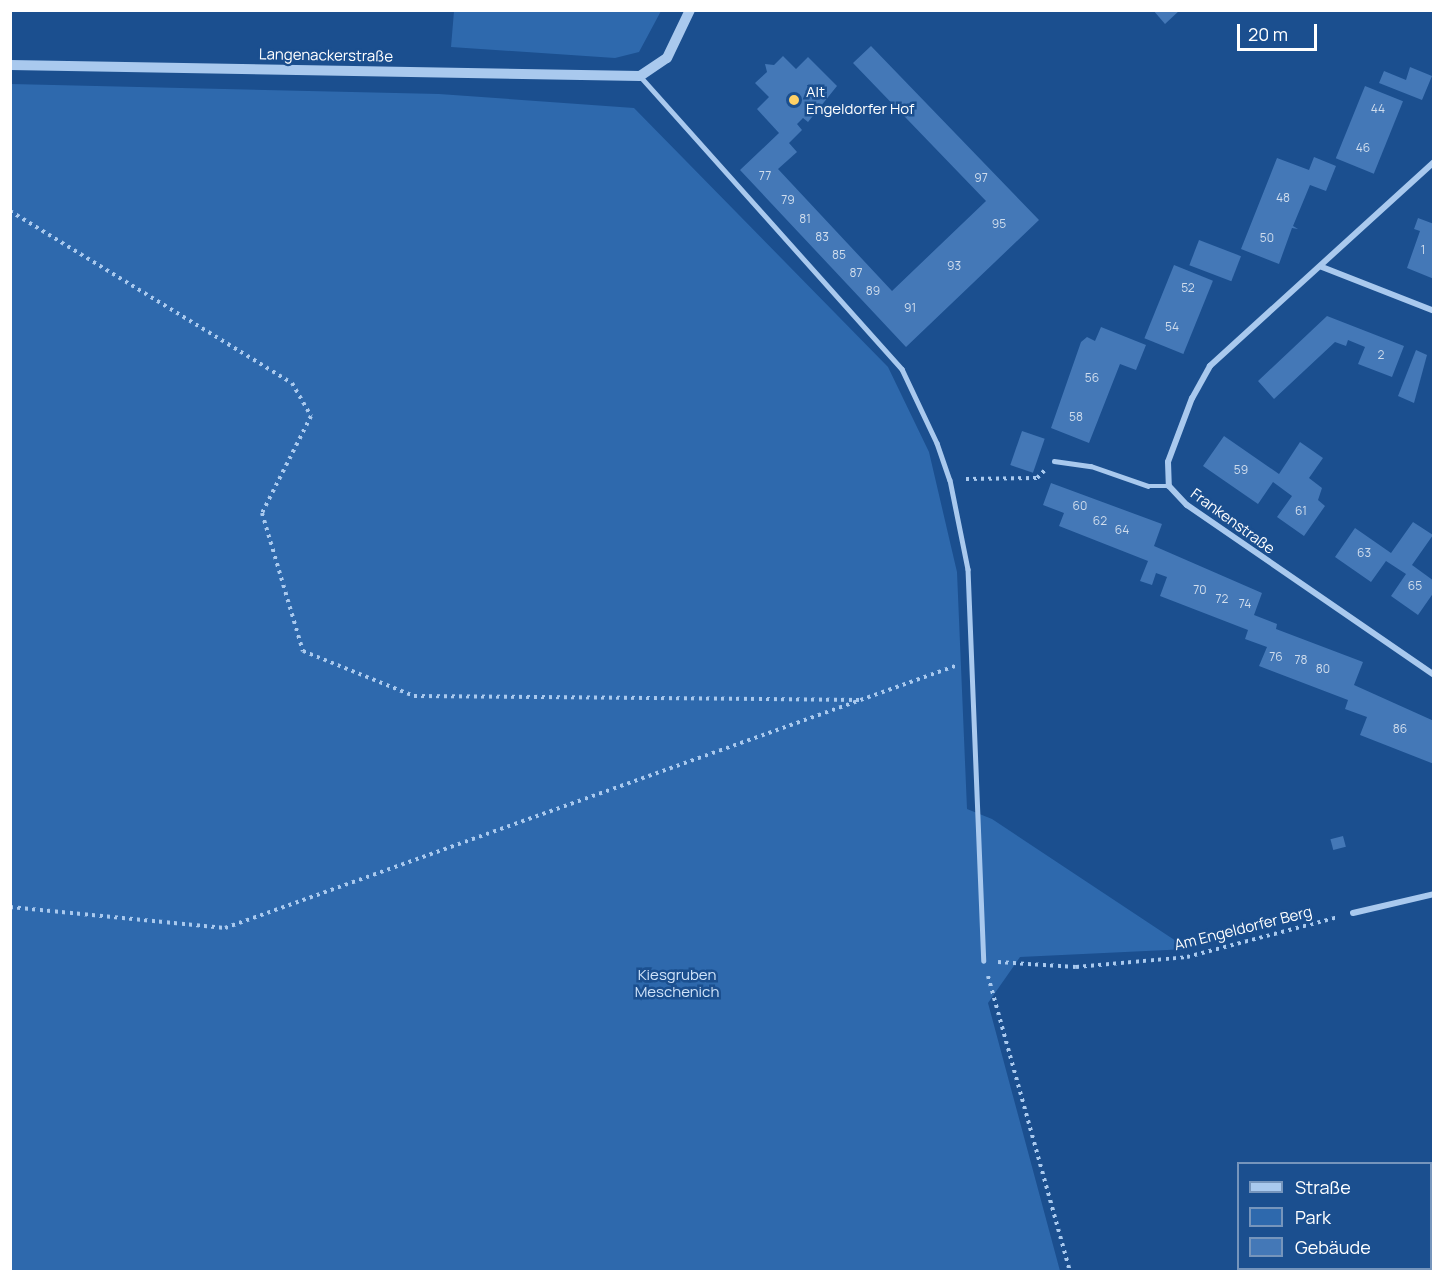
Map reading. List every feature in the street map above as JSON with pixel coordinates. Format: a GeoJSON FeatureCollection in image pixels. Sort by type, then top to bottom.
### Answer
{"type":"FeatureCollection","features":[{"type":"Feature","properties":{"kind":"street"},"geometry":{"type":"LineString","coordinates":[[640,76],[667,58],[690,10]]}},
{"type":"Feature","properties":{"kind":"street","name":"Langenackerstraße"},"geometry":{"type":"LineString","coordinates":[[10,64],[640,76]]}},
{"type":"Feature","properties":{"kind":"street","name":"Frankenstraße"},"geometry":{"type":"LineString","coordinates":[[1434,162],[1322,267],[1210,366],[1192,398],[1168,462],[1169,486],[1187,505],[1434,675]]}},
{"type":"Feature","properties":{"kind":"street"},"geometry":{"type":"LineString","coordinates":[[1322,267],[1434,311]]}},
{"type":"Feature","properties":{"kind":"street"},"geometry":{"type":"LineString","coordinates":[[1353,913],[1434,894]]}},
{"type":"Feature","properties":{"kind":"lane"},"geometry":{"type":"LineString","coordinates":[[640,76],[902,369],[950,480],[968,569],[984,961]]}},
{"type":"Feature","properties":{"kind":"lane"},"geometry":{"type":"LineString","coordinates":[[1054,461],[1091,466],[1148,486],[1169,486]]}},
{"type":"Feature","properties":{"kind":"path"},"geometry":{"type":"LineString","coordinates":[[10,211],[292,383],[311,416],[262,513],[303,651],[414,696],[862,700]]}},
{"type":"Feature","properties":{"kind":"path"},"geometry":{"type":"LineString","coordinates":[[950,480],[1036,478]]}},
{"type":"Feature","properties":{"kind":"path"},"geometry":{"type":"LineString","coordinates":[[10,907],[225,928],[970,660]]}},
{"type":"Feature","properties":{"kind":"path","name":"Am Engeldorfer Berg"},"geometry":{"type":"LineString","coordinates":[[984,961],[1077,967],[1187,957],[1353,913]]}},
{"type":"Feature","properties":{"kind":"path"},"geometry":{"type":"LineString","coordinates":[[984,961],[1070,1272]]}},
{"type":"Feature","properties":{"kind":"green space"},"geometry":{"type":"Polygon","coordinates":[[[454,10],[661,11],[639,52],[615,58],[451,47],[454,10]]]}},
{"type":"Feature","properties":{"kind":"green space","name":"Kiesgruben Meschenich"},"geometry":{"type":"Polygon","coordinates":[[[11,84],[439,94],[634,108],[888,367],[929,452],[957,572],[967,809],[992,819],[1188,949],[1020,957],[988,1003],[1060,1271],[11,1272],[11,84]]]}},
{"type":"Feature","properties":{"kind":"building"},"geometry":{"type":"Polygon","coordinates":[[[1153,10],[1180,10],[1165,24],[1153,10]]]}},
{"type":"Feature","properties":{"kind":"building"},"geometry":{"type":"Polygon","coordinates":[[[871,46],[1039,220],[906,347],[740,170],[779,133],[757,109],[769,97],[755,83],[767,72],[765,64],[774,65],[783,56],[796,69],[808,57],[837,86],[808,122],[803,118],[797,124],[802,130],[789,143],[797,152],[778,169],[892,291],[986,201],[853,63],[871,46]]]}},
{"type":"Feature","properties":{"kind":"building"},"geometry":{"type":"Polygon","coordinates":[[[1410,67],[1432,76],[1422,100],[1379,83],[1384,71],[1406,80],[1410,67]]]}},
{"type":"Feature","properties":{"kind":"building"},"geometry":{"type":"Polygon","coordinates":[[[1365,86],[1403,101],[1374,174],[1336,158],[1365,86]]]}},
{"type":"Feature","properties":{"kind":"building"},"geometry":{"type":"Polygon","coordinates":[[[1314,157],[1336,166],[1326,191],[1310,185],[1293,226],[1298,229],[1292,228],[1279,264],[1241,249],[1277,158],[1309,170],[1314,157]]]}},
{"type":"Feature","properties":{"kind":"building"},"geometry":{"type":"Polygon","coordinates":[[[1418,218],[1434,224],[1434,279],[1407,268],[1420,231],[1414,229],[1418,218]]]}},
{"type":"Feature","properties":{"kind":"building"},"geometry":{"type":"Polygon","coordinates":[[[1199,240],[1241,256],[1231,281],[1189,265],[1199,240]]]}},
{"type":"Feature","properties":{"kind":"building"},"geometry":{"type":"Polygon","coordinates":[[[1174,265],[1213,281],[1183,354],[1144,338],[1174,265]]]}},
{"type":"Feature","properties":{"kind":"building"},"geometry":{"type":"Polygon","coordinates":[[[1327,316],[1404,346],[1392,377],[1358,364],[1365,347],[1348,340],[1346,346],[1335,342],[1274,399],[1258,381],[1327,316]]]}},
{"type":"Feature","properties":{"kind":"building"},"geometry":{"type":"Polygon","coordinates":[[[1101,327],[1146,345],[1136,370],[1120,364],[1089,443],[1051,428],[1081,342],[1087,337],[1095,341],[1101,327]]]}},
{"type":"Feature","properties":{"kind":"building"},"geometry":{"type":"Polygon","coordinates":[[[1416,350],[1427,355],[1414,403],[1398,396],[1416,350]]]}},
{"type":"Feature","properties":{"kind":"building"},"geometry":{"type":"Polygon","coordinates":[[[1022,431],[1045,439],[1033,473],[1010,465],[1022,431]]]}},
{"type":"Feature","properties":{"kind":"building"},"geometry":{"type":"Polygon","coordinates":[[[1224,436],[1279,474],[1300,442],[1323,458],[1309,478],[1322,488],[1318,500],[1325,506],[1304,536],[1277,517],[1292,496],[1273,482],[1258,504],[1203,466],[1224,436]]]}},
{"type":"Feature","properties":{"kind":"building"},"geometry":{"type":"Polygon","coordinates":[[[1051,483],[1162,524],[1154,546],[1262,593],[1254,615],[1277,624],[1276,629],[1363,662],[1354,685],[1434,721],[1434,764],[1360,735],[1367,717],[1345,709],[1348,700],[1259,666],[1267,647],[1245,639],[1248,630],[1160,596],[1167,577],[1156,573],[1152,585],[1140,581],[1148,561],[1059,526],[1064,513],[1043,505],[1051,483]]]}},
{"type":"Feature","properties":{"kind":"building"},"geometry":{"type":"Polygon","coordinates":[[[1413,522],[1433,535],[1412,565],[1434,581],[1434,592],[1418,615],[1391,596],[1406,574],[1386,561],[1371,582],[1335,557],[1355,528],[1391,553],[1413,522]]]}},
{"type":"Feature","properties":{"kind":"building"},"geometry":{"type":"Polygon","coordinates":[[[1343,836],[1346,847],[1333,850],[1330,839],[1343,836]]]}},
{"type":"Feature","properties":{"kind":"place","name":"Alt Engeldorfer Hof"},"geometry":{"type":"Point","coordinates":[794,100]}}]}
